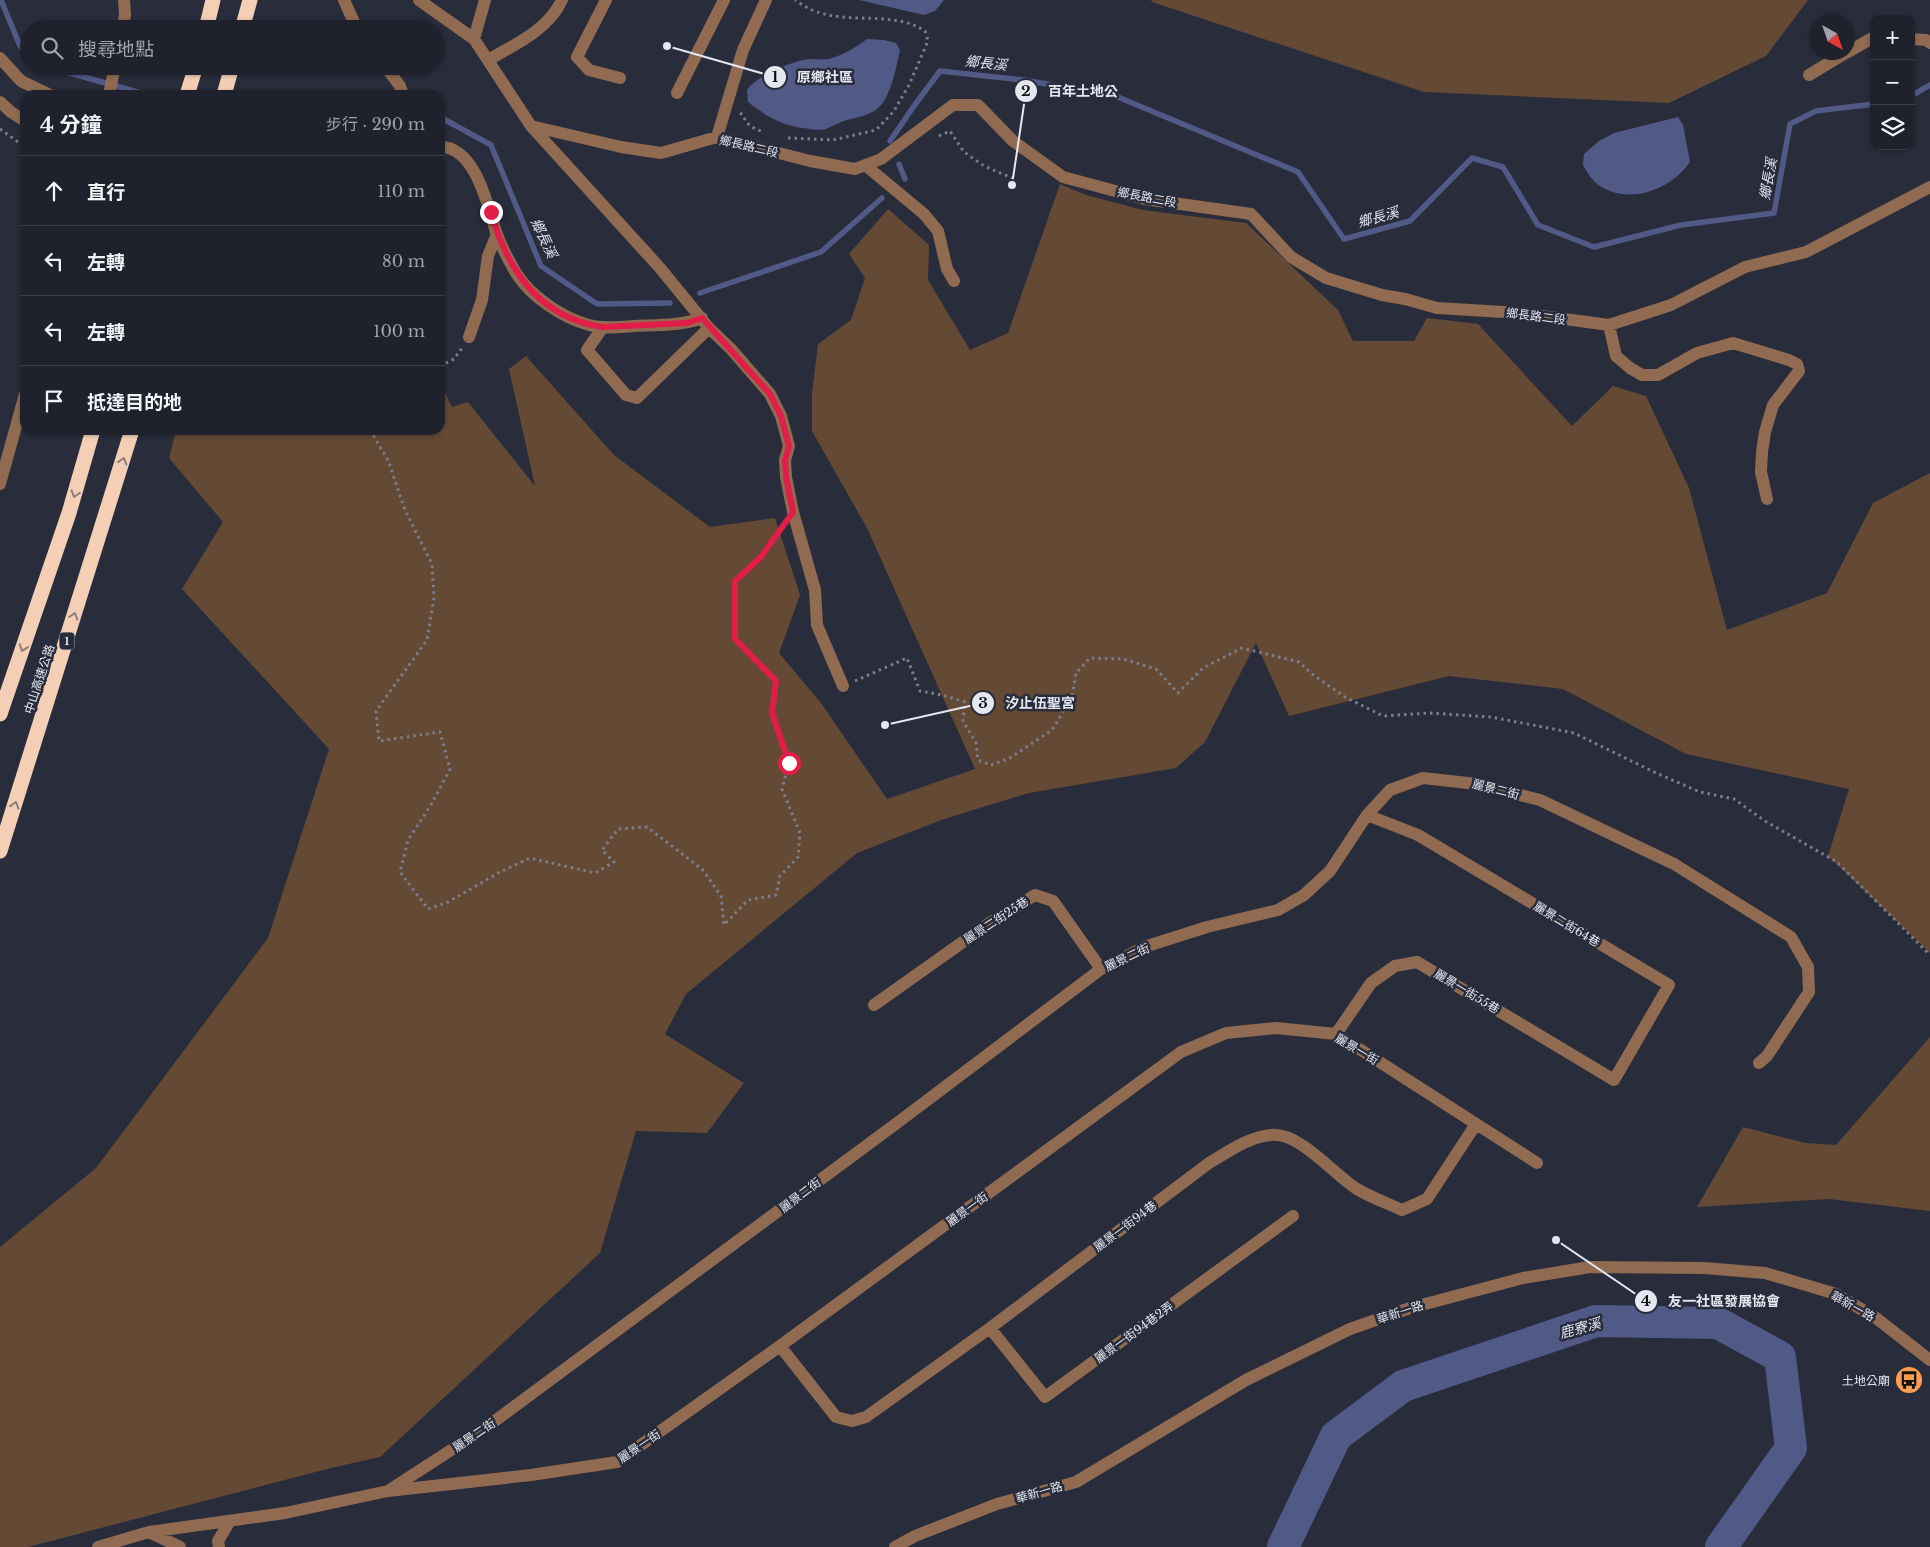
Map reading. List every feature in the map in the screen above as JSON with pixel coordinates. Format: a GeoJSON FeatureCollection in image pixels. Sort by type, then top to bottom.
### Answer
{"type":"FeatureCollection","features":[{"type":"Feature","properties":{"kind":"highway"},"geometry":{"type":"LineString","coordinates":[[208,20],[213,0]]}},
{"type":"Feature","properties":{"kind":"highway"},"geometry":{"type":"LineString","coordinates":[[244,20],[250,0]]}},
{"type":"Feature","properties":{"kind":"highway"},"geometry":{"type":"LineString","coordinates":[[189,90],[193,75]]}},
{"type":"Feature","properties":{"kind":"highway"},"geometry":{"type":"LineString","coordinates":[[225,89],[229,75]]}},
{"type":"Feature","properties":{"kind":"highway","name":"中山高速公路"},"geometry":{"type":"LineString","coordinates":[[0,714],[69,513],[92,435]]}},
{"type":"Feature","properties":{"kind":"highway","name":"中山高速公路"},"geometry":{"type":"LineString","coordinates":[[0,851],[130,435]]}},
{"type":"Feature","properties":{"kind":"street"},"geometry":{"type":"LineString","coordinates":[[123,20],[124,0]]}},
{"type":"Feature","properties":{"kind":"street"},"geometry":{"type":"LineString","coordinates":[[344,0],[353,20]]}},
{"type":"Feature","properties":{"kind":"street"},"geometry":{"type":"LineString","coordinates":[[420,0],[474,40],[531,126],[660,268],[705,323],[731,349],[770,394],[781,416],[789,446],[785,460],[786,477],[793,512],[814,590],[817,625],[843,686]]}},
{"type":"Feature","properties":{"kind":"street"},"geometry":{"type":"LineString","coordinates":[[474,40],[485,0]]}},
{"type":"Feature","properties":{"kind":"street"},"geometry":{"type":"LineString","coordinates":[[488,60],[526,39],[546,24],[562,0]]}},
{"type":"Feature","properties":{"kind":"street"},"geometry":{"type":"LineString","coordinates":[[606,0],[577,57],[589,70],[620,78]]}},
{"type":"Feature","properties":{"kind":"street"},"geometry":{"type":"LineString","coordinates":[[677,93],[724,0]]}},
{"type":"Feature","properties":{"kind":"street"},"geometry":{"type":"LineString","coordinates":[[717,138],[743,50],[766,0]]}},
{"type":"Feature","properties":{"kind":"street"},"geometry":{"type":"LineString","coordinates":[[1855,48],[1870,39]]}},
{"type":"Feature","properties":{"kind":"street"},"geometry":{"type":"LineString","coordinates":[[1915,39],[1926,40],[1930,43]]}},
{"type":"Feature","properties":{"kind":"street"},"geometry":{"type":"LineString","coordinates":[[0,58],[22,82],[39,90]]}},
{"type":"Feature","properties":{"kind":"street"},"geometry":{"type":"LineString","coordinates":[[1809,75],[1834,60]]}},
{"type":"Feature","properties":{"kind":"street"},"geometry":{"type":"LineString","coordinates":[[110,90],[113,75]]}},
{"type":"Feature","properties":{"kind":"street"},"geometry":{"type":"LineString","coordinates":[[392,75],[401,90]]}},
{"type":"Feature","properties":{"kind":"street"},"geometry":{"type":"LineString","coordinates":[[0,102],[20,118]]}},
{"type":"Feature","properties":{"kind":"street","name":"鄉長路二段"},"geometry":{"type":"LineString","coordinates":[[531,126],[621,147],[661,153],[717,138],[810,161],[855,169],[882,159],[952,104],[978,105],[1013,141],[1063,177],[1145,198],[1252,214],[1291,257],[1326,278],[1382,295],[1405,298],[1437,308],[1520,312],[1609,325],[1671,306],[1745,267],[1806,252],[1930,187]]}},
{"type":"Feature","properties":{"kind":"street"},"geometry":{"type":"LineString","coordinates":[[445,146],[449,146],[466,158],[491,212],[497,234],[517,275],[534,293],[558,313],[589,325],[603,327],[705,323]]}},
{"type":"Feature","properties":{"kind":"street"},"geometry":{"type":"LineString","coordinates":[[865,165],[924,214],[938,231],[947,269],[954,281]]}},
{"type":"Feature","properties":{"kind":"street"},"geometry":{"type":"LineString","coordinates":[[469,337],[482,300],[488,256],[497,234]]}},
{"type":"Feature","properties":{"kind":"street"},"geometry":{"type":"LineString","coordinates":[[603,327],[587,350],[626,395],[637,398],[705,323]]}},
{"type":"Feature","properties":{"kind":"street"},"geometry":{"type":"LineString","coordinates":[[1609,325],[1616,356],[1642,375],[1658,375],[1697,353],[1733,343],[1797,364],[1799,371],[1773,405],[1765,432],[1761,472],[1767,499]]}},
{"type":"Feature","properties":{"kind":"street"},"geometry":{"type":"LineString","coordinates":[[0,484],[20,412]]}},
{"type":"Feature","properties":{"kind":"street","name":"麗景二街"},"geometry":{"type":"LineString","coordinates":[[388,1491],[488,1426],[901,1120],[1101,969],[1144,947],[1207,927],[1278,910],[1304,895],[1330,871],[1366,815],[1390,790],[1423,778],[1477,784],[1540,800],[1674,864],[1791,937],[1808,967],[1809,992],[1767,1056],[1760,1063]]}},
{"type":"Feature","properties":{"kind":"street","name":"麗景二街64巷"},"geometry":{"type":"LineString","coordinates":[[1366,815],[1418,835],[1669,986],[1614,1080]]}},
{"type":"Feature","properties":{"kind":"street","name":"麗景二街25巷"},"geometry":{"type":"LineString","coordinates":[[874,1005],[991,922],[1035,894],[1052,901],[1101,969]]}},
{"type":"Feature","properties":{"kind":"street","name":"麗景一街55巷"},"geometry":{"type":"LineString","coordinates":[[1336,1034],[1371,982],[1395,966],[1417,962],[1614,1080]]}},
{"type":"Feature","properties":{"kind":"street","name":"麗景一街"},"geometry":{"type":"LineString","coordinates":[[149,1532],[285,1513],[388,1491],[531,1475],[617,1462],[780,1346],[1181,1052],[1226,1032],[1276,1028],[1336,1034],[1537,1163]]}},
{"type":"Feature","properties":{"kind":"street","name":"麗景一街94巷"},"geometry":{"type":"LineString","coordinates":[[780,1346],[836,1418],[852,1421],[866,1417],[990,1328],[1209,1163],[1245,1142],[1272,1135],[1292,1140],[1316,1156],[1356,1189],[1402,1210],[1426,1199],[1476,1124]]}},
{"type":"Feature","properties":{"kind":"street","name":"麗景一街94巷2弄"},"geometry":{"type":"LineString","coordinates":[[990,1328],[1045,1397],[1293,1216]]}},
{"type":"Feature","properties":{"kind":"street","name":"華新一路"},"geometry":{"type":"LineString","coordinates":[[895,1547],[915,1536],[997,1504],[1076,1482],[1246,1380],[1350,1330],[1410,1308],[1523,1278],[1590,1267],[1704,1268],[1765,1273],[1836,1294],[1876,1318],[1930,1360]]}},
{"type":"Feature","properties":{"kind":"street"},"geometry":{"type":"LineString","coordinates":[[219,1547],[218,1541],[230,1521]]}},
{"type":"Feature","properties":{"kind":"street"},"geometry":{"type":"LineString","coordinates":[[98,1547],[149,1532],[180,1547]]}},
{"type":"Feature","properties":{"kind":"path"},"geometry":{"type":"LineString","coordinates":[[785,138],[833,140],[876,130],[894,111],[909,86],[928,41],[925,32],[918,26],[881,18],[840,16],[816,12],[795,0]]}},
{"type":"Feature","properties":{"kind":"path"},"geometry":{"type":"LineString","coordinates":[[726,107],[743,115],[752,127],[768,134]]}},
{"type":"Feature","properties":{"kind":"path"},"geometry":{"type":"LineString","coordinates":[[0,129],[20,143]]}},
{"type":"Feature","properties":{"kind":"path"},"geometry":{"type":"LineString","coordinates":[[921,129],[936,137],[950,131],[964,152],[984,166],[1017,180]]}},
{"type":"Feature","properties":{"kind":"path"},"geometry":{"type":"LineString","coordinates":[[445,364],[454,359],[469,337]]}},
{"type":"Feature","properties":{"kind":"path"},"geometry":{"type":"LineString","coordinates":[[373,435],[388,460],[405,510],[432,564],[434,598],[427,640],[376,711],[378,741],[440,732],[450,769],[431,805],[408,840],[400,872],[428,909],[448,902],[500,872],[530,858],[595,873],[614,862],[602,850],[618,830],[647,827],[703,870],[721,896],[724,925],[748,900],[776,895],[780,876],[798,857],[800,833],[782,789],[789,763],[772,713],[776,681],[735,639],[735,581],[760,558],[793,512]]}},
{"type":"Feature","properties":{"kind":"path"},"geometry":{"type":"LineString","coordinates":[[843,686],[907,658],[920,691],[965,702],[962,721],[976,743],[978,760],[991,765],[1010,758],[1052,730],[1072,697],[1076,672],[1090,658],[1123,659],[1156,669],[1178,693],[1203,668],[1242,648],[1299,662],[1312,674],[1345,697],[1383,716],[1430,713],[1492,717],[1574,733],[1700,792],[1734,799],[1765,821],[1838,862],[1930,955]]}},
{"type":"Feature","properties":{"kind":"shaded area"},"geometry":{"type":"Polygon","coordinates":[[[1151,0],[1808,0],[1766,56],[1669,103],[1424,92],[1152,2],[1151,0]]]}},
{"type":"Feature","properties":{"kind":"shaded area"},"geometry":{"type":"Polygon","coordinates":[[[1060,184],[1086,195],[1143,210],[1246,223],[1338,310],[1353,341],[1414,341],[1427,318],[1478,324],[1572,426],[1613,386],[1646,396],[1689,488],[1727,630],[1827,593],[1873,503],[1930,473],[1930,953],[1828,856],[1849,789],[1686,754],[1563,689],[1449,676],[1289,716],[1256,643],[1205,742],[1176,768],[1029,793],[944,819],[857,853],[686,994],[665,1034],[744,1083],[707,1133],[636,1131],[600,1253],[380,1457],[28,1547],[0,1547],[0,1247],[96,1168],[268,938],[329,749],[182,589],[223,522],[169,458],[175,435],[445,435],[445,393],[452,407],[468,402],[535,486],[509,369],[526,356],[614,455],[710,527],[775,518],[800,595],[779,653],[821,703],[887,799],[975,769],[867,528],[812,431],[812,393],[818,344],[851,320],[865,278],[849,254],[888,209],[929,245],[928,280],[970,350],[1008,333],[1060,184]]]}},
{"type":"Feature","properties":{"kind":"shaded area"},"geometry":{"type":"Polygon","coordinates":[[[1930,1037],[1930,1211],[1829,1199],[1697,1207],[1743,1127],[1806,1143],[1836,1145],[1930,1037]]]}},
{"type":"Feature","properties":{"kind":"water"},"geometry":{"type":"Polygon","coordinates":[[[859,0],[944,0],[935,11],[924,15],[859,0]]]}},
{"type":"Feature","properties":{"kind":"water"},"geometry":{"type":"Polygon","coordinates":[[[867,39],[896,43],[900,50],[890,89],[884,101],[872,112],[826,129],[815,130],[795,127],[781,122],[768,116],[748,102],[747,90],[766,75],[802,60],[834,57],[849,51],[867,39]]]}},
{"type":"Feature","properties":{"kind":"water"},"geometry":{"type":"Polygon","coordinates":[[[1678,117],[1683,125],[1690,162],[1682,172],[1661,187],[1649,192],[1636,194],[1611,192],[1600,186],[1588,174],[1583,165],[1584,154],[1599,141],[1614,133],[1678,117]]]}},
{"type":"Feature","properties":{"kind":"waterway","name":"鄉長溪"},"geometry":{"type":"LineString","coordinates":[[1,0],[20,46]]}},
{"type":"Feature","properties":{"kind":"waterway","name":"鄉長溪"},"geometry":{"type":"LineString","coordinates":[[890,141],[940,71],[1023,80],[1113,95],[1298,172],[1344,239],[1410,221],[1472,158],[1503,167],[1538,225],[1594,247],[1681,225],[1774,213],[1790,124],[1816,111],[1870,104]]}},
{"type":"Feature","properties":{"kind":"waterway","name":"鄉長溪"},"geometry":{"type":"LineString","coordinates":[[77,75],[130,90]]}},
{"type":"Feature","properties":{"kind":"waterway","name":"鄉長溪"},"geometry":{"type":"LineString","coordinates":[[1915,94],[1930,85]]}},
{"type":"Feature","properties":{"kind":"waterway","name":"鄉長溪"},"geometry":{"type":"LineString","coordinates":[[445,120],[491,145],[541,266],[597,304],[670,303]]}},
{"type":"Feature","properties":{"kind":"waterway","name":"鄉長溪"},"geometry":{"type":"LineString","coordinates":[[899,164],[905,179]]}},
{"type":"Feature","properties":{"kind":"waterway","name":"鄉長溪"},"geometry":{"type":"LineString","coordinates":[[700,293],[821,252],[882,198]]}},
{"type":"Feature","properties":{"kind":"waterway","name":"鹿寮溪"},"geometry":{"type":"LineString","coordinates":[[1283,1547],[1336,1436],[1403,1386],[1596,1321],[1718,1323],[1780,1357],[1791,1448],[1721,1547]]}},
{"type":"Feature","properties":{"kind":"place","name":"原鄉社區"},"geometry":{"type":"Point","coordinates":[667,46]}},
{"type":"Feature","properties":{"kind":"place","name":"百年土地公"},"geometry":{"type":"Point","coordinates":[1012,185]}},
{"type":"Feature","properties":{"kind":"place","name":"汐止伍聖宮"},"geometry":{"type":"Point","coordinates":[885,725]}},
{"type":"Feature","properties":{"kind":"place","name":"友一社區發展協會"},"geometry":{"type":"Point","coordinates":[1556,1240]}},
{"type":"Feature","properties":{"kind":"place","name":"土地公廟"},"geometry":{"type":"Point","coordinates":[1909,1380]}},
{"type":"Feature","properties":{"kind":"route"},"geometry":{"type":"LineString","coordinates":[[491,212],[497,234],[517,275],[534,293],[558,313],[589,325],[603,327],[687,323],[702,318],[770,394],[781,416],[789,446],[785,460],[786,477],[793,512],[760,558],[735,581],[735,639],[776,681],[772,713],[789,763]]}}]}
